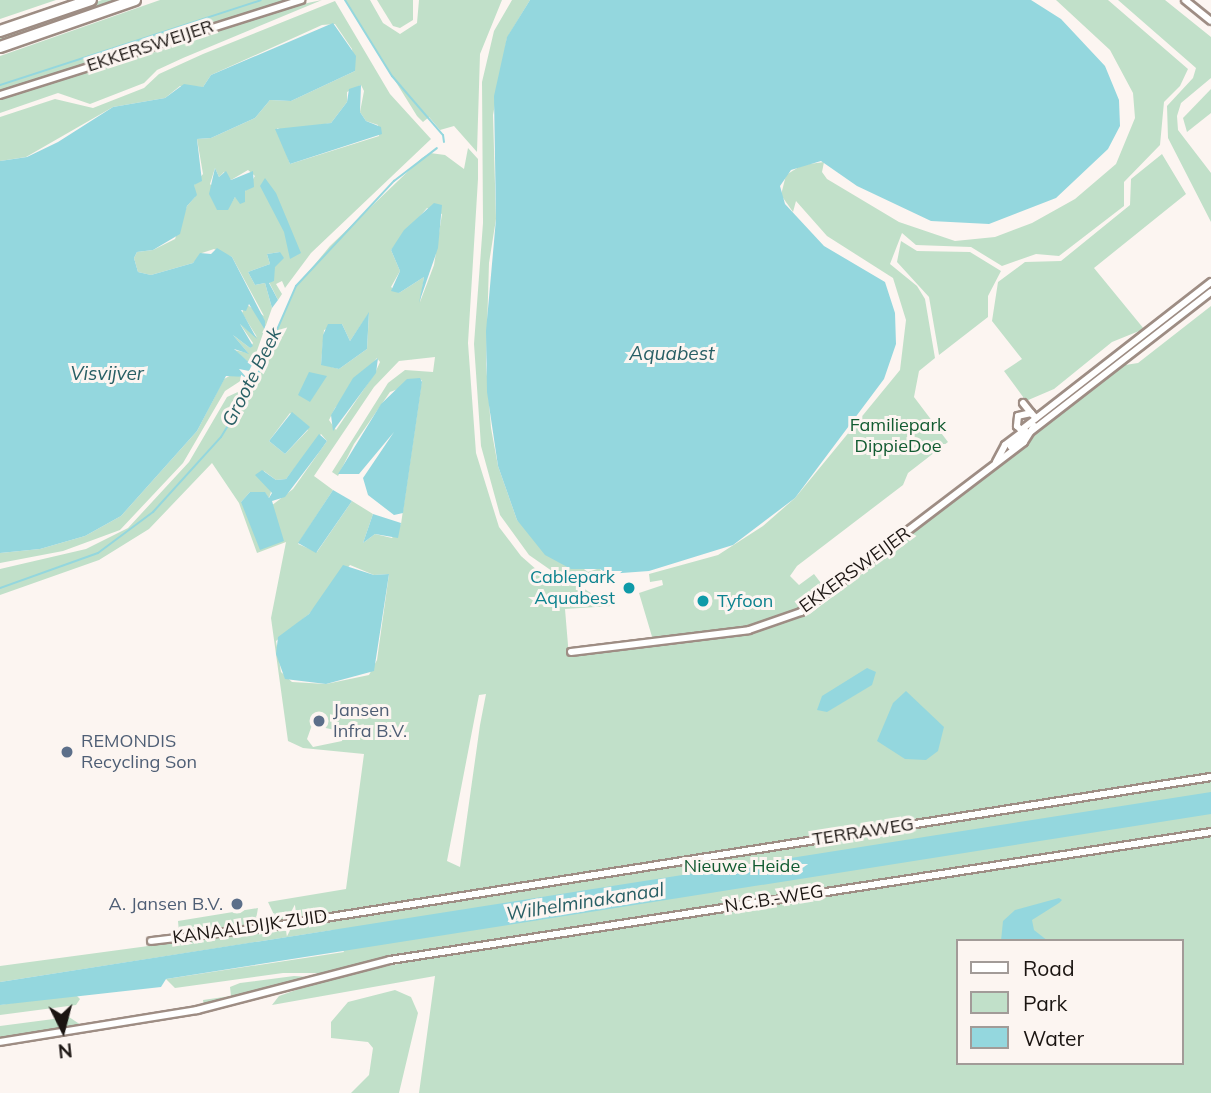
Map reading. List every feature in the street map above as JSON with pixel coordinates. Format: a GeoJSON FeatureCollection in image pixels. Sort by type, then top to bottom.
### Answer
{"type":"FeatureCollection","features":[{"type":"Feature","properties":{"kind":"highway"},"geometry":{"type":"LineString","coordinates":[[58,11],[85,0]]}},
{"type":"Feature","properties":{"kind":"highway"},"geometry":{"type":"LineString","coordinates":[[0,32],[91,0]]}},
{"type":"Feature","properties":{"kind":"highway"},"geometry":{"type":"LineString","coordinates":[[0,47],[135,0]]}},
{"type":"Feature","properties":{"kind":"street","name":"EKKERSWEIJER"},"geometry":{"type":"LineString","coordinates":[[0,95],[300,0]]}},
{"type":"Feature","properties":{"kind":"street"},"geometry":{"type":"LineString","coordinates":[[1185,0],[1211,20]]}},
{"type":"Feature","properties":{"kind":"street","name":"EKKERSWEIJER"},"geometry":{"type":"LineString","coordinates":[[995,464],[1030,423],[1211,282]]}},
{"type":"Feature","properties":{"kind":"street","name":"EKKERSWEIJER"},"geometry":{"type":"LineString","coordinates":[[571,652],[736,632],[801,612],[1024,442],[1030,423],[1211,292]]}},
{"type":"Feature","properties":{"kind":"street"},"geometry":{"type":"LineString","coordinates":[[1023,403],[1030,423]]}},
{"type":"Feature","properties":{"kind":"street","name":"TERRAWEG"},"geometry":{"type":"LineString","coordinates":[[349,913],[1211,777]]}},
{"type":"Feature","properties":{"kind":"street","name":"N.C.B.-WEG"},"geometry":{"type":"LineString","coordinates":[[0,1042],[197,1010],[339,973],[430,953],[1211,832]]}},
{"type":"Feature","properties":{"kind":"street","name":"KANAALDIJK ZUID"},"geometry":{"type":"LineString","coordinates":[[150,941],[349,913]]}},
{"type":"Feature","properties":{"kind":"green space"},"geometry":{"type":"Polygon","coordinates":[[[0,0],[56,0],[0,19],[0,0]]]}},
{"type":"Feature","properties":{"kind":"green space"},"geometry":{"type":"Polygon","coordinates":[[[102,0],[120,0],[0,42],[0,35],[102,0]]]}},
{"type":"Feature","properties":{"kind":"green space"},"geometry":{"type":"Polygon","coordinates":[[[160,0],[288,0],[0,92],[0,56],[160,0]]]}},
{"type":"Feature","properties":{"kind":"green space"},"geometry":{"type":"Polygon","coordinates":[[[322,0],[183,58],[157,70],[144,83],[90,104],[58,93],[0,113],[0,97],[274,10],[322,0]]]}},
{"type":"Feature","properties":{"kind":"green space"},"geometry":{"type":"Polygon","coordinates":[[[345,0],[370,0],[383,23],[400,34],[417,23],[419,0],[502,0],[480,54],[477,152],[454,126],[440,130],[429,117],[423,122],[417,116],[345,0]]]}},
{"type":"Feature","properties":{"kind":"green space"},"geometry":{"type":"Polygon","coordinates":[[[377,0],[413,0],[413,20],[400,28],[393,26],[377,0]]]}},
{"type":"Feature","properties":{"kind":"green space"},"geometry":{"type":"Polygon","coordinates":[[[512,0],[530,0],[507,38],[493,115],[496,219],[489,263],[486,364],[491,428],[498,466],[517,520],[588,572],[600,568],[603,581],[594,583],[562,578],[529,555],[500,515],[481,446],[474,344],[483,223],[482,82],[494,31],[512,0]]]}},
{"type":"Feature","properties":{"kind":"green space","name":"Familiepark DippieDoe"},"geometry":{"type":"Polygon","coordinates":[[[1056,0],[1108,0],[1188,69],[1180,86],[1164,102],[1160,145],[1124,182],[1124,206],[1059,256],[1036,254],[1002,266],[971,247],[916,245],[902,233],[890,264],[917,286],[925,299],[935,358],[919,371],[914,397],[948,442],[908,473],[903,485],[797,566],[790,576],[799,585],[814,574],[827,591],[805,608],[752,626],[653,640],[639,593],[663,585],[662,580],[650,582],[649,574],[718,555],[763,526],[795,498],[900,370],[906,320],[893,278],[827,236],[796,201],[793,212],[781,195],[786,175],[802,165],[824,162],[822,172],[827,179],[899,222],[955,241],[995,237],[1032,223],[1075,199],[1116,164],[1135,118],[1133,93],[1110,50],[1056,0]]]}},
{"type":"Feature","properties":{"kind":"green space"},"geometry":{"type":"Polygon","coordinates":[[[1118,0],[1165,0],[1211,37],[1211,78],[1181,103],[1177,116],[1178,130],[1211,173],[1211,222],[1168,138],[1167,106],[1193,78],[1196,68],[1118,0]]]}},
{"type":"Feature","properties":{"kind":"green space"},"geometry":{"type":"Polygon","coordinates":[[[335,1],[390,94],[431,139],[311,253],[285,288],[282,281],[276,284],[282,294],[278,300],[269,282],[280,252],[267,254],[270,264],[248,272],[255,285],[265,283],[272,308],[252,365],[234,350],[248,353],[233,335],[250,348],[253,343],[240,324],[257,337],[242,313],[246,304],[264,316],[232,257],[214,249],[202,253],[193,263],[151,275],[138,272],[134,258],[137,252],[153,250],[175,239],[187,206],[195,197],[194,185],[203,174],[197,139],[211,138],[255,118],[270,100],[291,101],[355,71],[352,49],[335,24],[322,25],[211,75],[203,87],[180,86],[165,98],[113,107],[26,157],[0,161],[0,117],[55,99],[93,108],[144,88],[159,74],[335,1]],[[361,85],[347,92],[347,102],[331,123],[285,131],[277,128],[290,164],[379,136],[378,125],[366,121],[360,112],[364,91],[361,85]],[[215,168],[210,184],[230,205],[235,197],[245,201],[244,193],[255,176],[248,170],[231,180],[224,172],[219,177],[215,168]]]}},
{"type":"Feature","properties":{"kind":"green space"},"geometry":{"type":"Polygon","coordinates":[[[1211,89],[1211,113],[1187,132],[1183,118],[1211,89]]]}},
{"type":"Feature","properties":{"kind":"green space","name":"Nieuwe Heide"},"geometry":{"type":"Polygon","coordinates":[[[468,148],[478,159],[468,343],[476,453],[499,527],[521,556],[546,578],[583,588],[611,606],[565,609],[569,657],[741,636],[810,614],[1026,444],[1042,421],[1119,366],[1138,363],[1211,306],[1211,1093],[419,1093],[435,976],[272,1005],[279,996],[333,977],[438,956],[440,947],[321,973],[283,973],[175,988],[166,979],[344,952],[333,930],[0,982],[0,966],[296,926],[457,898],[457,892],[285,921],[276,919],[268,902],[346,889],[364,754],[303,748],[288,741],[271,618],[286,542],[257,553],[239,503],[212,463],[149,529],[99,560],[0,595],[0,569],[86,549],[128,528],[189,462],[227,397],[253,385],[296,287],[330,246],[422,158],[430,153],[445,155],[464,169],[468,148]],[[427,208],[391,250],[400,271],[391,287],[399,293],[424,277],[420,302],[434,265],[442,214],[427,208]],[[369,313],[350,341],[342,324],[324,330],[321,364],[339,369],[367,349],[369,313]],[[435,357],[399,361],[374,387],[314,476],[333,490],[298,544],[317,552],[352,501],[373,514],[363,543],[375,534],[392,538],[401,524],[422,380],[390,392],[354,444],[338,476],[332,472],[388,383],[405,370],[433,372],[435,357]],[[377,358],[335,408],[329,420],[336,430],[375,373],[380,362],[377,358]],[[290,413],[269,441],[285,454],[308,430],[290,413]],[[321,434],[286,479],[276,480],[264,471],[271,492],[269,498],[265,493],[250,492],[241,502],[271,506],[293,489],[327,441],[321,434]],[[350,565],[309,614],[276,641],[281,672],[292,682],[326,684],[369,675],[377,660],[389,574],[374,575],[350,565]],[[486,694],[479,695],[447,861],[460,867],[486,694]],[[312,725],[307,739],[313,747],[342,741],[344,732],[312,725]]]}},
{"type":"Feature","properties":{"kind":"green space"},"geometry":{"type":"Polygon","coordinates":[[[1162,154],[1186,194],[1094,268],[1144,329],[1112,342],[1054,389],[1026,401],[1004,371],[1022,359],[992,321],[998,282],[1025,262],[1061,261],[1130,205],[1131,179],[1162,154]]]}},
{"type":"Feature","properties":{"kind":"green space"},"geometry":{"type":"Polygon","coordinates":[[[901,241],[917,251],[970,252],[1001,271],[988,296],[988,317],[939,355],[929,297],[897,262],[901,241]]]}},
{"type":"Feature","properties":{"kind":"green space"},"geometry":{"type":"Polygon","coordinates":[[[233,374],[245,378],[225,391],[183,463],[120,530],[63,551],[0,563],[0,553],[40,549],[85,536],[121,516],[197,431],[224,379],[233,374]]]}},
{"type":"Feature","properties":{"kind":"green space"},"geometry":{"type":"Polygon","coordinates":[[[258,908],[255,925],[179,932],[178,921],[258,908]]]}},
{"type":"Feature","properties":{"kind":"green space"},"geometry":{"type":"Polygon","coordinates":[[[294,976],[309,977],[204,1006],[203,1000],[231,996],[230,987],[240,983],[294,976]]]}},
{"type":"Feature","properties":{"kind":"green space"},"geometry":{"type":"Polygon","coordinates":[[[395,990],[411,997],[418,1013],[399,1093],[351,1093],[369,1075],[373,1048],[368,1042],[331,1038],[331,1022],[348,1002],[395,990]]]}},
{"type":"Feature","properties":{"kind":"green space"},"geometry":{"type":"Polygon","coordinates":[[[74,993],[80,999],[76,1005],[0,1015],[0,1005],[74,993]]]}},
{"type":"Feature","properties":{"kind":"green space"},"geometry":{"type":"Polygon","coordinates":[[[69,1017],[81,1025],[0,1039],[0,1026],[69,1017]]]}},
{"type":"Feature","properties":{"kind":"water","name":"Aquabest"},"geometry":{"type":"Polygon","coordinates":[[[530,0],[1031,0],[1061,19],[1105,66],[1119,100],[1120,126],[1108,149],[1056,198],[989,224],[931,221],[857,186],[821,161],[791,170],[780,186],[785,204],[824,246],[885,282],[895,313],[896,344],[884,379],[795,498],[733,545],[649,571],[608,574],[600,569],[571,569],[545,555],[517,520],[498,466],[487,392],[486,331],[496,219],[494,96],[507,37],[530,0]]]}},
{"type":"Feature","properties":{"kind":"water","name":"Visvijver"},"geometry":{"type":"Polygon","coordinates":[[[333,23],[356,56],[355,71],[291,101],[270,100],[255,118],[211,138],[197,139],[202,181],[194,185],[197,195],[187,206],[180,234],[153,250],[137,252],[134,258],[138,272],[151,275],[193,263],[200,253],[211,254],[217,248],[232,257],[265,321],[265,330],[249,304],[246,311],[241,310],[257,339],[240,324],[253,346],[250,348],[233,335],[249,354],[234,349],[252,365],[249,371],[239,369],[246,377],[226,376],[197,431],[121,516],[85,536],[40,549],[0,553],[0,161],[27,157],[58,142],[113,107],[165,98],[184,84],[203,87],[211,75],[333,23]]]}},
{"type":"Feature","properties":{"kind":"water"},"geometry":{"type":"Polygon","coordinates":[[[361,85],[360,112],[366,121],[381,127],[382,134],[290,164],[275,129],[331,123],[347,102],[349,89],[361,85]]]}},
{"type":"Feature","properties":{"kind":"water"},"geometry":{"type":"Polygon","coordinates":[[[215,168],[219,177],[226,171],[231,180],[253,171],[254,187],[245,191],[245,202],[240,204],[235,197],[228,210],[217,210],[209,194],[215,168]]]}},
{"type":"Feature","properties":{"kind":"water"},"geometry":{"type":"Polygon","coordinates":[[[265,178],[276,193],[301,253],[290,259],[284,232],[260,186],[265,178]]]}},
{"type":"Feature","properties":{"kind":"water"},"geometry":{"type":"Polygon","coordinates":[[[434,203],[442,205],[438,248],[419,303],[424,277],[399,293],[391,291],[400,271],[391,250],[404,230],[434,203]]]}},
{"type":"Feature","properties":{"kind":"water"},"geometry":{"type":"Polygon","coordinates":[[[280,252],[284,258],[275,267],[274,281],[269,283],[278,300],[272,308],[265,283],[255,285],[248,272],[270,264],[267,254],[280,252]]]}},
{"type":"Feature","properties":{"kind":"water"},"geometry":{"type":"Polygon","coordinates":[[[369,312],[367,349],[339,369],[321,365],[323,335],[328,324],[342,324],[350,341],[369,312]]]}},
{"type":"Feature","properties":{"kind":"water"},"geometry":{"type":"Polygon","coordinates":[[[378,358],[376,373],[333,431],[331,415],[353,378],[378,358]]]}},
{"type":"Feature","properties":{"kind":"water"},"geometry":{"type":"Polygon","coordinates":[[[309,372],[327,376],[310,402],[298,395],[309,372]]]}},
{"type":"Feature","properties":{"kind":"water"},"geometry":{"type":"Polygon","coordinates":[[[420,378],[422,382],[403,513],[394,515],[368,495],[363,478],[394,432],[359,474],[338,474],[381,404],[407,379],[420,378]]]}},
{"type":"Feature","properties":{"kind":"water"},"geometry":{"type":"Polygon","coordinates":[[[292,412],[310,427],[285,454],[269,441],[292,412]]]}},
{"type":"Feature","properties":{"kind":"water"},"geometry":{"type":"Polygon","coordinates":[[[319,434],[327,441],[320,451],[285,497],[272,501],[284,541],[260,550],[241,502],[250,492],[265,492],[269,498],[272,493],[255,475],[262,470],[276,480],[286,479],[319,434]]]}},
{"type":"Feature","properties":{"kind":"water"},"geometry":{"type":"Polygon","coordinates":[[[333,490],[352,501],[316,553],[298,543],[333,490]]]}},
{"type":"Feature","properties":{"kind":"water"},"geometry":{"type":"Polygon","coordinates":[[[373,514],[401,523],[398,538],[375,534],[363,543],[373,514]]]}},
{"type":"Feature","properties":{"kind":"water"},"geometry":{"type":"Polygon","coordinates":[[[343,565],[374,575],[389,574],[374,671],[326,684],[285,679],[276,654],[278,637],[309,614],[343,565]]]}},
{"type":"Feature","properties":{"kind":"water"},"geometry":{"type":"Polygon","coordinates":[[[867,668],[876,672],[872,685],[827,712],[817,710],[822,696],[867,668]]]}},
{"type":"Feature","properties":{"kind":"water"},"geometry":{"type":"Polygon","coordinates":[[[906,691],[944,727],[938,751],[926,760],[905,759],[877,741],[893,703],[906,691]]]}},
{"type":"Feature","properties":{"kind":"water","name":"Wilhelminakanaal"},"geometry":{"type":"Polygon","coordinates":[[[1211,792],[1211,814],[166,979],[161,987],[0,1005],[0,982],[1211,792]]]}},
{"type":"Feature","properties":{"kind":"water"},"geometry":{"type":"Polygon","coordinates":[[[1059,898],[1062,900],[1032,920],[1034,930],[1045,939],[1001,939],[1003,921],[1015,910],[1059,898]]]}},
{"type":"Feature","properties":{"kind":"waterway"},"geometry":{"type":"LineString","coordinates":[[0,85],[261,0]]}},
{"type":"Feature","properties":{"kind":"waterway","name":"Groote Beek"},"geometry":{"type":"LineString","coordinates":[[345,0],[392,76],[443,135],[444,142]]}},
{"type":"Feature","properties":{"kind":"waterway","name":"Groote Beek"},"geometry":{"type":"LineString","coordinates":[[0,588],[98,553],[153,512],[221,437],[253,385],[296,286],[394,181],[437,148]]}},
{"type":"Feature","properties":{"kind":"place","name":"Cablepark Aquabest"},"geometry":{"type":"Point","coordinates":[629,588]}},
{"type":"Feature","properties":{"kind":"place","name":"Tyfoon"},"geometry":{"type":"Point","coordinates":[703,601]}},
{"type":"Feature","properties":{"kind":"place","name":"Jansen Infra B.V."},"geometry":{"type":"Point","coordinates":[319,721]}},
{"type":"Feature","properties":{"kind":"place","name":"REMONDIS Recycling Son"},"geometry":{"type":"Point","coordinates":[67,752]}},
{"type":"Feature","properties":{"kind":"place","name":"A. Jansen B.V."},"geometry":{"type":"Point","coordinates":[237,904]}}]}
